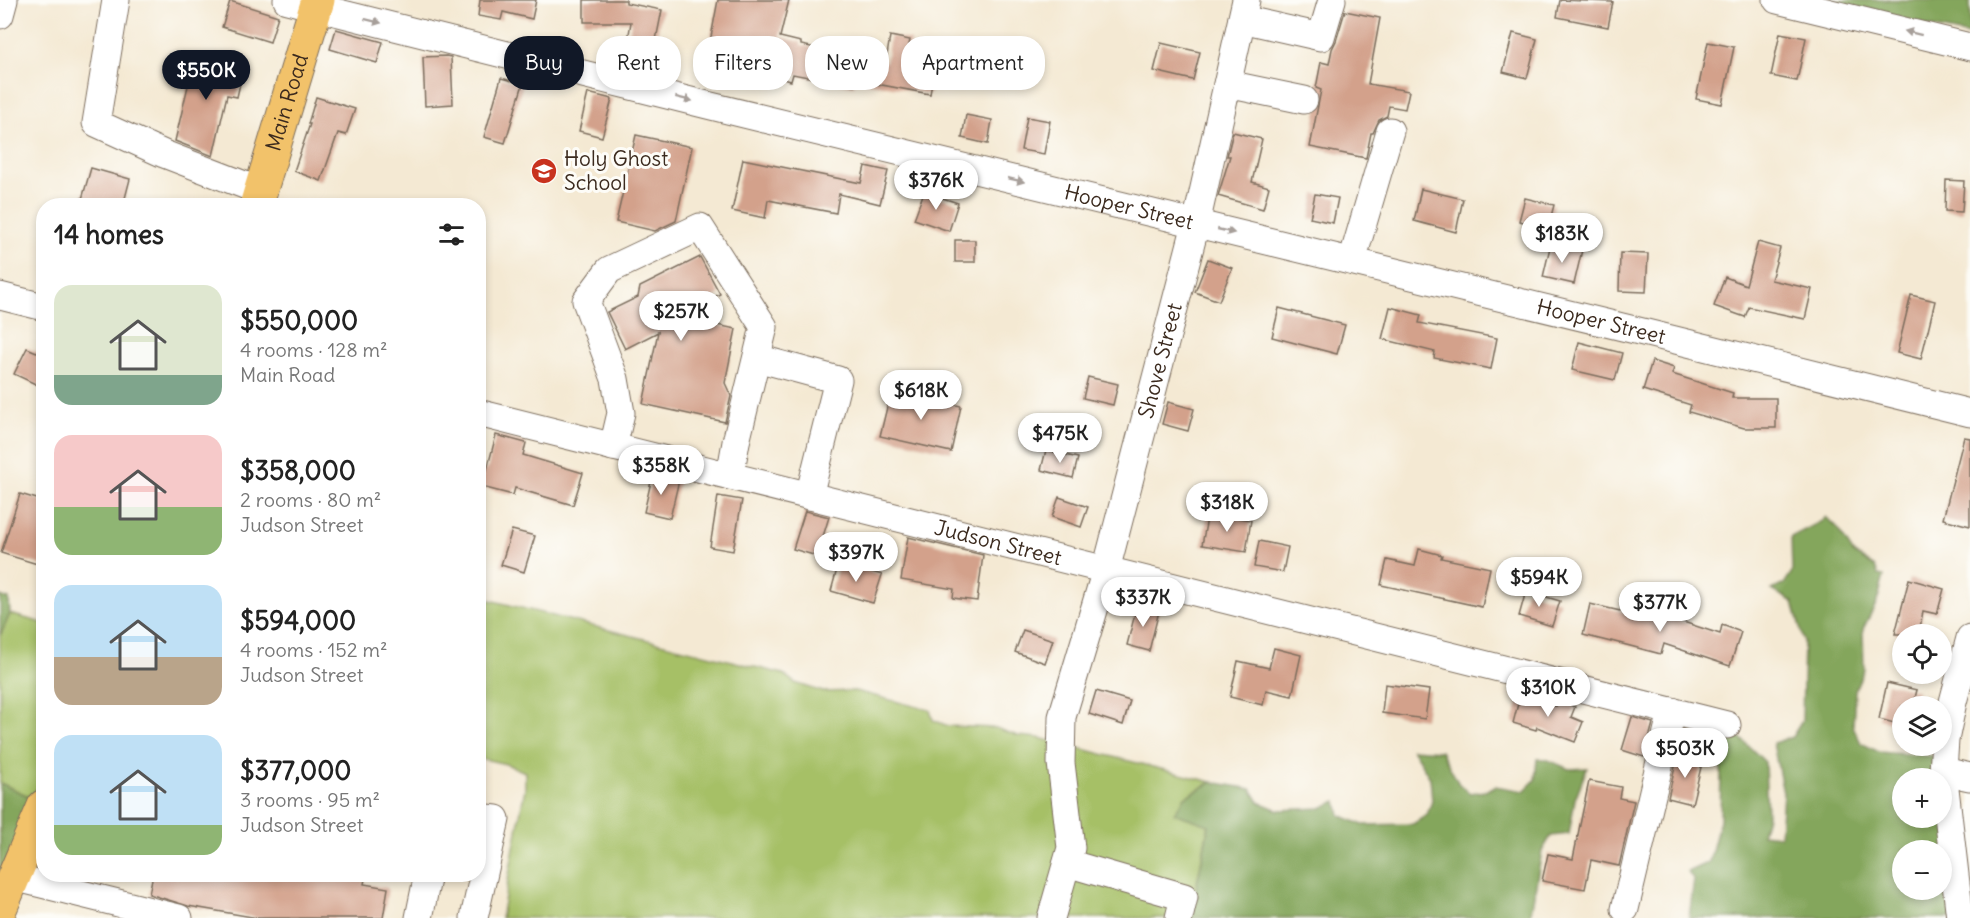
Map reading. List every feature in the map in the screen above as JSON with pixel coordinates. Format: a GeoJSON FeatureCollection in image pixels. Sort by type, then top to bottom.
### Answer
{"type":"FeatureCollection","features":[{"type":"Feature","properties":{"kind":"main road","name":"Main Road"},"geometry":{"type":"LineString","coordinates":[[258,198],[307,2]]}},
{"type":"Feature","properties":{"kind":"main road"},"geometry":{"type":"LineString","coordinates":[[0,909],[36,825]]}},
{"type":"Feature","properties":{"kind":"street"},"geometry":{"type":"LineString","coordinates":[[0,15],[4,0]]}},
{"type":"Feature","properties":{"kind":"street"},"geometry":{"type":"LineString","coordinates":[[116,0],[96,123],[258,198]]}},
{"type":"Feature","properties":{"kind":"street"},"geometry":{"type":"LineString","coordinates":[[1244,9],[1321,37],[1332,0]]}},
{"type":"Feature","properties":{"kind":"street"},"geometry":{"type":"LineString","coordinates":[[1777,0],[1970,47]]}},
{"type":"Feature","properties":{"kind":"street","name":"Hooper Street"},"geometry":{"type":"LineString","coordinates":[[307,2],[707,105],[1970,413]]}},
{"type":"Feature","properties":{"kind":"street","name":"Shove Street"},"geometry":{"type":"LineString","coordinates":[[1051,918],[1071,848],[1061,763],[1062,717],[1106,570],[1196,224],[1244,9]]}},
{"type":"Feature","properties":{"kind":"street"},"geometry":{"type":"LineString","coordinates":[[1227,84],[1304,100]]}},
{"type":"Feature","properties":{"kind":"street"},"geometry":{"type":"LineString","coordinates":[[1352,261],[1390,131]]}},
{"type":"Feature","properties":{"kind":"street"},"geometry":{"type":"LineString","coordinates":[[613,447],[621,413],[615,379],[586,301],[609,270],[700,227],[764,327],[730,476]]}},
{"type":"Feature","properties":{"kind":"street"},"geometry":{"type":"LineString","coordinates":[[0,296],[36,305]]}},
{"type":"Feature","properties":{"kind":"street"},"geometry":{"type":"LineString","coordinates":[[757,358],[838,380],[809,496]]}},
{"type":"Feature","properties":{"kind":"street","name":"Judson Street"},"geometry":{"type":"LineString","coordinates":[[486,415],[1727,725]]}},
{"type":"Feature","properties":{"kind":"street"},"geometry":{"type":"LineString","coordinates":[[1943,768],[1945,740],[1970,638]]}},
{"type":"Feature","properties":{"kind":"street"},"geometry":{"type":"LineString","coordinates":[[1625,909],[1672,711]]}},
{"type":"Feature","properties":{"kind":"street"},"geometry":{"type":"LineString","coordinates":[[1952,773],[1970,777]]}},
{"type":"Feature","properties":{"kind":"street"},"geometry":{"type":"LineString","coordinates":[[1950,828],[1960,918]]}},
{"type":"Feature","properties":{"kind":"street"},"geometry":{"type":"LineString","coordinates":[[1067,863],[1184,897],[1179,918]]}},
{"type":"Feature","properties":{"kind":"street"},"geometry":{"type":"LineString","coordinates":[[14,877],[179,918]]}},
{"type":"Feature","properties":{"kind":"street"},"geometry":{"type":"LineString","coordinates":[[419,918],[426,882]]}},
{"type":"Feature","properties":{"kind":"street"},"geometry":{"type":"LineString","coordinates":[[474,918],[479,882]]}},
{"type":"Feature","properties":{"kind":"green space"},"geometry":{"type":"Polygon","coordinates":[[[1795,0],[1970,0],[1970,35],[1795,0]]]}},
{"type":"Feature","properties":{"kind":"green space"},"geometry":{"type":"Polygon","coordinates":[[[1826,517],[1837,528],[1854,554],[1875,567],[1878,575],[1884,576],[1877,602],[1863,629],[1864,669],[1855,690],[1853,726],[1861,743],[1879,752],[1892,753],[1892,756],[1943,757],[1944,768],[1892,768],[1892,828],[1951,828],[1962,918],[1689,918],[1694,879],[1687,872],[1709,862],[1720,820],[1722,724],[1726,724],[1765,762],[1767,816],[1762,834],[1780,836],[1783,793],[1773,743],[1792,737],[1802,721],[1804,642],[1793,602],[1772,590],[1784,584],[1792,572],[1791,537],[1826,517]]]}},
{"type":"Feature","properties":{"kind":"green space"},"geometry":{"type":"Polygon","coordinates":[[[0,596],[9,599],[10,614],[0,636],[0,596]]]}},
{"type":"Feature","properties":{"kind":"green space"},"geometry":{"type":"Polygon","coordinates":[[[486,599],[783,674],[795,683],[823,692],[855,691],[930,710],[933,720],[948,726],[996,728],[1018,736],[1039,738],[1212,782],[1185,797],[1175,813],[1209,824],[1190,918],[501,918],[525,788],[525,772],[506,764],[486,760],[486,599]]]}},
{"type":"Feature","properties":{"kind":"green space"},"geometry":{"type":"Polygon","coordinates":[[[10,614],[36,621],[36,800],[0,783],[0,636],[10,614]]]}},
{"type":"Feature","properties":{"kind":"green space"},"geometry":{"type":"Polygon","coordinates":[[[1412,749],[1441,751],[1459,784],[1470,793],[1485,791],[1495,786],[1524,791],[1535,780],[1537,759],[1546,759],[1569,769],[1587,768],[1575,799],[1569,834],[1551,836],[1542,851],[1530,918],[1190,918],[1209,825],[1174,813],[1185,797],[1212,782],[1251,789],[1259,802],[1278,810],[1321,808],[1337,801],[1340,815],[1363,825],[1413,824],[1427,815],[1432,801],[1430,778],[1412,749]]]}},
{"type":"Feature","properties":{"kind":"green space"},"geometry":{"type":"Polygon","coordinates":[[[0,783],[36,800],[36,815],[0,905],[0,783]]]}},
{"type":"Feature","properties":{"kind":"building"},"geometry":{"type":"Polygon","coordinates":[[[480,0],[536,0],[532,19],[503,12],[501,20],[478,16],[480,0]]]}},
{"type":"Feature","properties":{"kind":"building"},"geometry":{"type":"Polygon","coordinates":[[[584,0],[626,0],[626,3],[662,10],[657,36],[629,36],[631,22],[584,22],[584,0]]]}},
{"type":"Feature","properties":{"kind":"building"},"geometry":{"type":"Polygon","coordinates":[[[718,0],[789,0],[780,36],[711,36],[718,0]]]}},
{"type":"Feature","properties":{"kind":"building"},"geometry":{"type":"Polygon","coordinates":[[[1560,0],[1613,2],[1608,27],[1557,17],[1560,0]]]}},
{"type":"Feature","properties":{"kind":"building"},"geometry":{"type":"Polygon","coordinates":[[[230,1],[278,16],[270,42],[222,27],[230,1]]]}},
{"type":"Feature","properties":{"kind":"building"},"geometry":{"type":"Polygon","coordinates":[[[1345,11],[1380,18],[1368,84],[1409,91],[1405,109],[1389,106],[1387,116],[1379,120],[1371,133],[1366,158],[1310,147],[1321,90],[1316,88],[1321,62],[1329,64],[1345,11]]]}},
{"type":"Feature","properties":{"kind":"building"},"geometry":{"type":"Polygon","coordinates":[[[336,29],[383,42],[377,63],[330,49],[336,29]]]}},
{"type":"Feature","properties":{"kind":"building"},"geometry":{"type":"Polygon","coordinates":[[[1513,33],[1537,39],[1527,78],[1503,72],[1513,33]]]}},
{"type":"Feature","properties":{"kind":"building"},"geometry":{"type":"Polygon","coordinates":[[[1780,33],[1806,38],[1797,81],[1771,76],[1780,33]]]}},
{"type":"Feature","properties":{"kind":"building"},"geometry":{"type":"Polygon","coordinates":[[[890,36],[901,38],[901,89],[889,86],[890,36]]]}},
{"type":"Feature","properties":{"kind":"building"},"geometry":{"type":"Polygon","coordinates":[[[793,40],[805,46],[805,76],[793,74],[793,40]]]}},
{"type":"Feature","properties":{"kind":"building"},"geometry":{"type":"Polygon","coordinates":[[[1708,42],[1734,47],[1722,104],[1696,99],[1708,42]]]}},
{"type":"Feature","properties":{"kind":"building"},"geometry":{"type":"Polygon","coordinates":[[[1161,43],[1200,52],[1193,80],[1154,71],[1161,43]]]}},
{"type":"Feature","properties":{"kind":"building"},"geometry":{"type":"Polygon","coordinates":[[[191,54],[244,66],[237,97],[227,95],[213,156],[175,141],[188,86],[184,85],[191,54]]]}},
{"type":"Feature","properties":{"kind":"building"},"geometry":{"type":"Polygon","coordinates":[[[423,57],[451,57],[453,104],[425,106],[423,57]]]}},
{"type":"Feature","properties":{"kind":"building"},"geometry":{"type":"Polygon","coordinates":[[[501,78],[504,79],[504,90],[521,90],[505,143],[484,137],[501,78]]]}},
{"type":"Feature","properties":{"kind":"building"},"geometry":{"type":"Polygon","coordinates":[[[909,90],[931,90],[930,94],[909,90]]]}},
{"type":"Feature","properties":{"kind":"building"},"geometry":{"type":"Polygon","coordinates":[[[588,93],[612,99],[602,137],[579,131],[588,93]]]}},
{"type":"Feature","properties":{"kind":"building"},"geometry":{"type":"Polygon","coordinates":[[[316,97],[355,109],[346,135],[338,133],[321,181],[294,171],[310,124],[308,124],[316,97]]]}},
{"type":"Feature","properties":{"kind":"building"},"geometry":{"type":"Polygon","coordinates":[[[966,115],[992,120],[988,144],[962,138],[966,115]]]}},
{"type":"Feature","properties":{"kind":"building"},"geometry":{"type":"Polygon","coordinates":[[[1027,117],[1050,121],[1044,154],[1021,150],[1027,117]]]}},
{"type":"Feature","properties":{"kind":"building"},"geometry":{"type":"Polygon","coordinates":[[[1233,132],[1262,139],[1252,182],[1269,187],[1263,209],[1218,196],[1230,156],[1227,156],[1233,132]]]}},
{"type":"Feature","properties":{"kind":"building"},"geometry":{"type":"Polygon","coordinates":[[[636,135],[692,147],[676,221],[655,231],[616,222],[636,135]]]}},
{"type":"Feature","properties":{"kind":"building"},"geometry":{"type":"Polygon","coordinates":[[[743,159],[861,183],[865,166],[888,171],[880,204],[839,194],[836,213],[768,200],[765,218],[732,211],[743,159]]]}},
{"type":"Feature","properties":{"kind":"building"},"geometry":{"type":"Polygon","coordinates":[[[91,168],[130,179],[125,198],[82,198],[91,168]]]}},
{"type":"Feature","properties":{"kind":"building"},"geometry":{"type":"Polygon","coordinates":[[[1946,180],[1964,181],[1962,212],[1945,211],[1946,180]]]}},
{"type":"Feature","properties":{"kind":"building"},"geometry":{"type":"Polygon","coordinates":[[[1421,189],[1463,199],[1456,232],[1414,221],[1421,189]]]}},
{"type":"Feature","properties":{"kind":"building"},"geometry":{"type":"Polygon","coordinates":[[[924,192],[958,203],[949,231],[914,219],[924,192]]]}},
{"type":"Feature","properties":{"kind":"building"},"geometry":{"type":"Polygon","coordinates":[[[1315,194],[1338,198],[1333,223],[1310,218],[1315,194]]]}},
{"type":"Feature","properties":{"kind":"building"},"geometry":{"type":"Polygon","coordinates":[[[1525,198],[1554,205],[1548,228],[1519,221],[1525,198]]]}},
{"type":"Feature","properties":{"kind":"building"},"geometry":{"type":"Polygon","coordinates":[[[955,240],[975,240],[975,262],[955,262],[955,240]]]}},
{"type":"Feature","properties":{"kind":"building"},"geometry":{"type":"Polygon","coordinates":[[[1758,242],[1780,248],[1771,280],[1812,289],[1805,319],[1749,307],[1745,317],[1714,306],[1725,277],[1746,285],[1758,242]]]}},
{"type":"Feature","properties":{"kind":"building"},"geometry":{"type":"Polygon","coordinates":[[[1551,243],[1582,250],[1574,284],[1543,277],[1551,243]]]}},
{"type":"Feature","properties":{"kind":"building"},"geometry":{"type":"Polygon","coordinates":[[[1620,253],[1648,254],[1646,292],[1619,291],[1620,253]]]}},
{"type":"Feature","properties":{"kind":"building"},"geometry":{"type":"Polygon","coordinates":[[[700,257],[720,294],[708,300],[714,314],[712,324],[736,329],[725,383],[731,396],[725,422],[643,404],[658,332],[625,349],[607,312],[638,297],[640,287],[700,257]]]}},
{"type":"Feature","properties":{"kind":"building"},"geometry":{"type":"Polygon","coordinates":[[[1208,259],[1232,268],[1219,301],[1195,292],[1208,259]]]}},
{"type":"Feature","properties":{"kind":"building"},"geometry":{"type":"Polygon","coordinates":[[[1911,295],[1935,301],[1921,359],[1897,353],[1911,295]]]}},
{"type":"Feature","properties":{"kind":"building"},"geometry":{"type":"Polygon","coordinates":[[[1390,307],[1421,315],[1419,323],[1497,338],[1491,369],[1434,358],[1435,352],[1382,339],[1390,307]]]}},
{"type":"Feature","properties":{"kind":"building"},"geometry":{"type":"Polygon","coordinates":[[[1279,308],[1345,325],[1337,354],[1272,337],[1279,308]]]}},
{"type":"Feature","properties":{"kind":"building"},"geometry":{"type":"Polygon","coordinates":[[[1579,342],[1622,353],[1615,380],[1572,370],[1579,342]]]}},
{"type":"Feature","properties":{"kind":"building"},"geometry":{"type":"Polygon","coordinates":[[[27,348],[36,352],[36,384],[14,374],[27,348]]]}},
{"type":"Feature","properties":{"kind":"building"},"geometry":{"type":"Polygon","coordinates":[[[1652,361],[1674,368],[1672,374],[1733,393],[1732,398],[1776,398],[1776,428],[1744,428],[1689,412],[1691,405],[1643,390],[1652,361]]]}},
{"type":"Feature","properties":{"kind":"building"},"geometry":{"type":"Polygon","coordinates":[[[1088,377],[1118,384],[1113,405],[1083,398],[1088,377]]]}},
{"type":"Feature","properties":{"kind":"building"},"geometry":{"type":"Polygon","coordinates":[[[891,391],[961,406],[951,452],[880,436],[891,391]]]}},
{"type":"Feature","properties":{"kind":"building"},"geometry":{"type":"Polygon","coordinates":[[[1168,402],[1194,409],[1188,431],[1162,424],[1168,402]]]}},
{"type":"Feature","properties":{"kind":"building"},"geometry":{"type":"Polygon","coordinates":[[[496,435],[526,443],[523,455],[583,473],[573,505],[515,488],[513,495],[486,488],[487,470],[496,435]]]}},
{"type":"Feature","properties":{"kind":"building"},"geometry":{"type":"Polygon","coordinates":[[[1964,437],[1970,438],[1970,526],[1943,519],[1964,437]]]}},
{"type":"Feature","properties":{"kind":"building"},"geometry":{"type":"Polygon","coordinates":[[[1046,450],[1078,458],[1073,478],[1041,470],[1046,450]]]}},
{"type":"Feature","properties":{"kind":"building"},"geometry":{"type":"Polygon","coordinates":[[[653,473],[679,480],[670,518],[644,512],[653,473]]]}},
{"type":"Feature","properties":{"kind":"building"},"geometry":{"type":"Polygon","coordinates":[[[20,494],[36,499],[36,564],[1,553],[20,494]]]}},
{"type":"Feature","properties":{"kind":"building"},"geometry":{"type":"Polygon","coordinates":[[[718,496],[742,500],[733,551],[710,547],[718,496]]]}},
{"type":"Feature","properties":{"kind":"building"},"geometry":{"type":"Polygon","coordinates":[[[1059,497],[1088,507],[1081,527],[1052,517],[1059,497]]]}},
{"type":"Feature","properties":{"kind":"building"},"geometry":{"type":"Polygon","coordinates":[[[805,511],[829,517],[817,556],[793,549],[805,511]]]}},
{"type":"Feature","properties":{"kind":"building"},"geometry":{"type":"Polygon","coordinates":[[[1208,513],[1251,520],[1246,552],[1202,545],[1208,513]]]}},
{"type":"Feature","properties":{"kind":"building"},"geometry":{"type":"Polygon","coordinates":[[[512,530],[535,536],[524,572],[501,565],[512,530]]]}},
{"type":"Feature","properties":{"kind":"building"},"geometry":{"type":"Polygon","coordinates":[[[908,537],[983,555],[977,601],[953,598],[954,589],[901,580],[908,537]]]}},
{"type":"Feature","properties":{"kind":"building"},"geometry":{"type":"Polygon","coordinates":[[[1259,541],[1288,547],[1283,572],[1254,567],[1259,541]]]}},
{"type":"Feature","properties":{"kind":"building"},"geometry":{"type":"Polygon","coordinates":[[[1419,549],[1442,555],[1441,558],[1490,568],[1482,607],[1381,585],[1387,560],[1415,566],[1419,549]]]}},
{"type":"Feature","properties":{"kind":"building"},"geometry":{"type":"Polygon","coordinates":[[[839,562],[882,575],[873,603],[831,591],[839,562]]]}},
{"type":"Feature","properties":{"kind":"building"},"geometry":{"type":"Polygon","coordinates":[[[1909,579],[1944,589],[1937,614],[1923,611],[1921,624],[1898,624],[1909,579]]]}},
{"type":"Feature","properties":{"kind":"building"},"geometry":{"type":"Polygon","coordinates":[[[1526,591],[1560,601],[1552,626],[1519,616],[1526,591]]]}},
{"type":"Feature","properties":{"kind":"building"},"geometry":{"type":"Polygon","coordinates":[[[1590,604],[1642,616],[1645,605],[1672,613],[1671,618],[1720,634],[1722,625],[1741,632],[1730,666],[1664,644],[1661,654],[1583,635],[1590,604]]]}},
{"type":"Feature","properties":{"kind":"building"},"geometry":{"type":"Polygon","coordinates":[[[1137,606],[1159,611],[1149,651],[1127,645],[1137,606]]]}},
{"type":"Feature","properties":{"kind":"building"},"geometry":{"type":"Polygon","coordinates":[[[1023,630],[1053,640],[1045,663],[1015,652],[1023,630]]]}},
{"type":"Feature","properties":{"kind":"building"},"geometry":{"type":"Polygon","coordinates":[[[1274,648],[1301,655],[1292,696],[1266,690],[1263,705],[1230,697],[1238,661],[1269,668],[1274,648]]]}},
{"type":"Feature","properties":{"kind":"building"},"geometry":{"type":"Polygon","coordinates":[[[1887,683],[1917,690],[1916,696],[1892,696],[1892,722],[1879,719],[1887,683]]]}},
{"type":"Feature","properties":{"kind":"building"},"geometry":{"type":"Polygon","coordinates":[[[1385,684],[1429,690],[1425,719],[1382,713],[1385,684]]]}},
{"type":"Feature","properties":{"kind":"building"},"geometry":{"type":"Polygon","coordinates":[[[1096,691],[1130,701],[1123,725],[1089,714],[1096,691]]]}},
{"type":"Feature","properties":{"kind":"building"},"geometry":{"type":"Polygon","coordinates":[[[1520,696],[1556,706],[1558,700],[1575,707],[1571,717],[1583,722],[1575,742],[1537,727],[1536,730],[1513,723],[1520,696]]]}},
{"type":"Feature","properties":{"kind":"building"},"geometry":{"type":"Polygon","coordinates":[[[1632,717],[1653,723],[1644,757],[1622,750],[1632,717]]]}},
{"type":"Feature","properties":{"kind":"building"},"geometry":{"type":"Polygon","coordinates":[[[1678,754],[1703,759],[1692,804],[1668,798],[1678,754]]]}},
{"type":"Feature","properties":{"kind":"building"},"geometry":{"type":"Polygon","coordinates":[[[1589,781],[1621,787],[1619,798],[1634,801],[1619,866],[1591,860],[1585,889],[1542,881],[1548,854],[1573,859],[1589,781]]]}},
{"type":"Feature","properties":{"kind":"building"},"geometry":{"type":"Polygon","coordinates":[[[151,882],[364,882],[364,884],[388,888],[383,918],[258,918],[188,906],[149,894],[151,882]]]}},
{"type":"Feature","properties":{"kind":"place","name":"Holy Ghost School"},"geometry":{"type":"Point","coordinates":[544,171]}}]}
